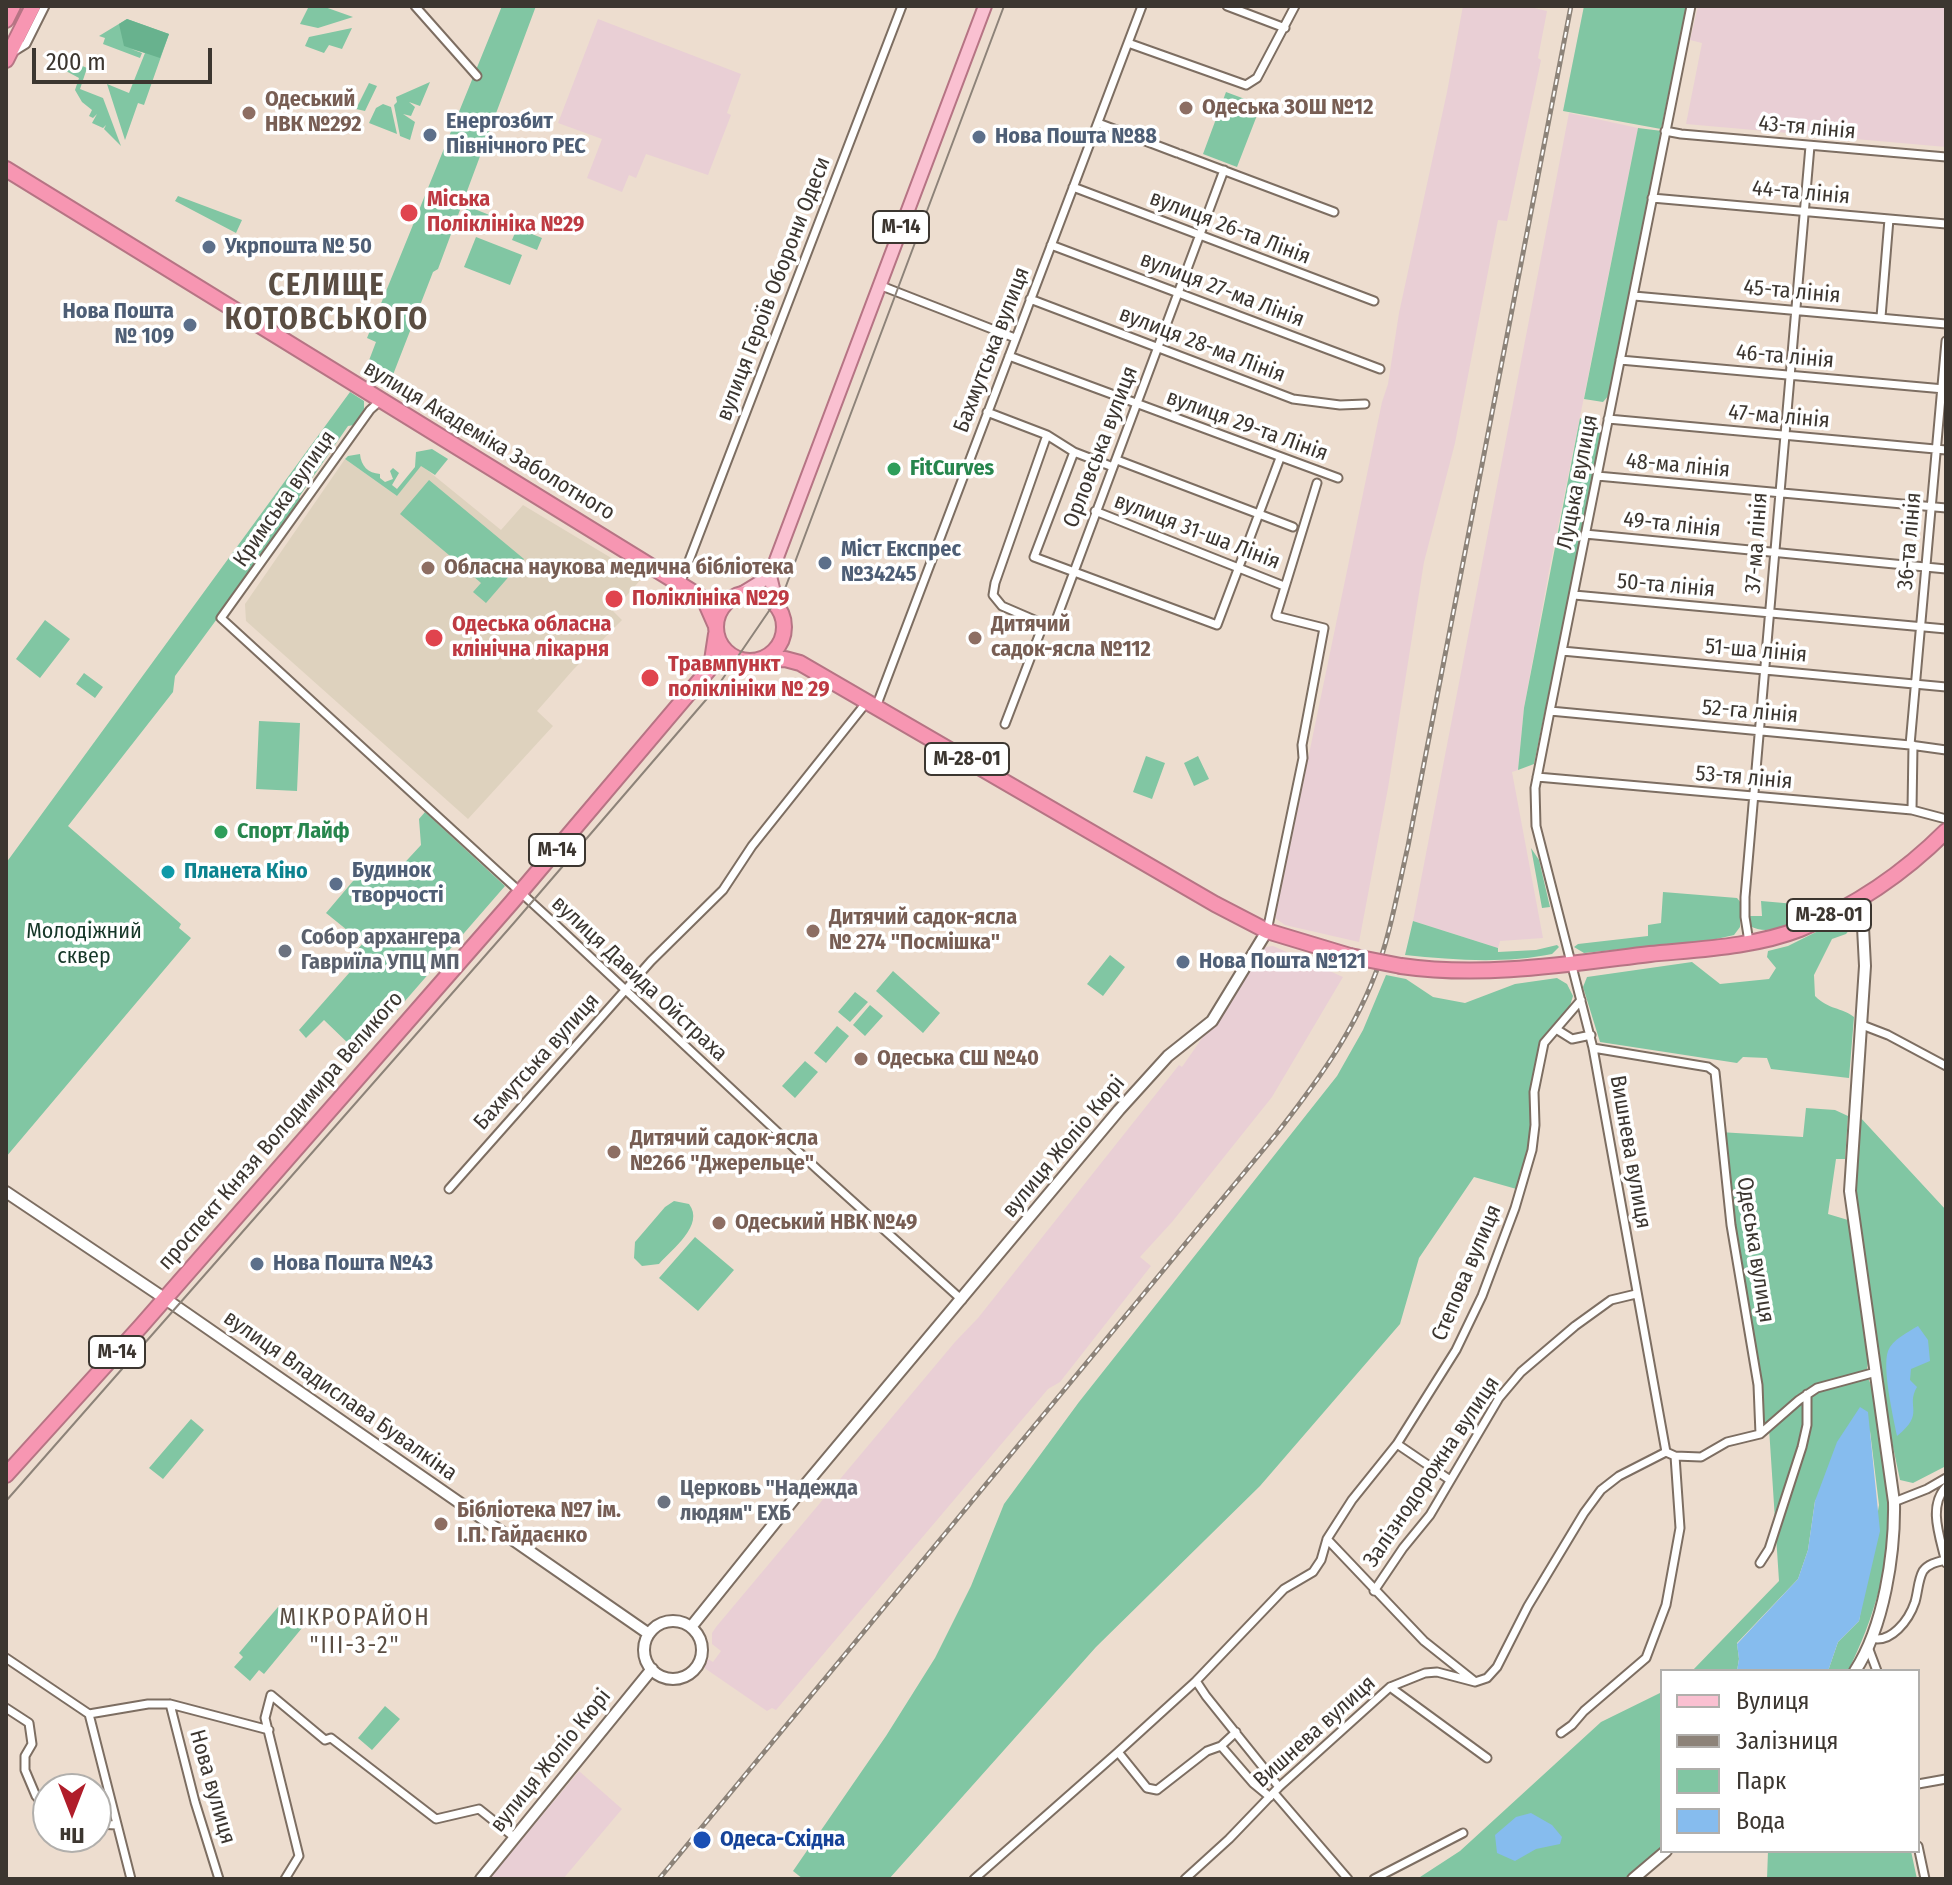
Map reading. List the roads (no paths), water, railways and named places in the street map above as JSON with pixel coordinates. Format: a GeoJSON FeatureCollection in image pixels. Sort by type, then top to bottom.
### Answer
{"type":"FeatureCollection","features":[{"type":"Feature","properties":{"kind":"highway"},"geometry":{"type":"LineString","coordinates":[[6,20],[13,6]]}},
{"type":"Feature","properties":{"kind":"highway"},"geometry":{"type":"LineString","coordinates":[[7,58],[33,6]]}},
{"type":"Feature","properties":{"kind":"highway","name":"вулиця Академіка Заболотного"},"geometry":{"type":"LineString","coordinates":[[6,169],[704,599]]}},
{"type":"Feature","properties":{"kind":"highway"},"geometry":{"type":"LineString","coordinates":[[739,594],[718,613],[711,667],[753,661],[777,648],[784,627]]}},
{"type":"Feature","properties":{"kind":"highway"},"geometry":{"type":"LineString","coordinates":[[753,661],[726,652],[704,599],[739,594],[764,595],[777,605],[800,663]]}},
{"type":"Feature","properties":{"kind":"highway","name":"М-28-01"},"geometry":{"type":"LineString","coordinates":[[753,661],[785,659],[800,663],[1215,904],[1267,931],[1350,956],[1401,966],[1497,971],[1749,942],[1798,930],[1855,902],[1895,876],[1946,831]]}},
{"type":"Feature","properties":{"kind":"highway","name":"проспект Князя Володимира Великого"},"geometry":{"type":"LineString","coordinates":[[6,1475],[520,893],[711,667]]}},
{"type":"Feature","properties":{"kind":"main road","name":"М-14"},"geometry":{"type":"LineString","coordinates":[[770,576],[985,6]]}},
{"type":"Feature","properties":{"kind":"main road"},"geometry":{"type":"LineString","coordinates":[[739,594],[770,576],[777,605]]}},
{"type":"Feature","properties":{"kind":"street"},"geometry":{"type":"LineString","coordinates":[[7,58],[26,44],[45,6]]}},
{"type":"Feature","properties":{"kind":"street"},"geometry":{"type":"LineString","coordinates":[[415,6],[477,76]]}},
{"type":"Feature","properties":{"kind":"street","name":"вулиця Героїв Оборони Одеси"},"geometry":{"type":"LineString","coordinates":[[680,584],[902,6]]}},
{"type":"Feature","properties":{"kind":"street","name":"Бахмутська вулиця"},"geometry":{"type":"LineString","coordinates":[[449,1189],[651,961],[723,890],[752,846],[871,704],[1009,356],[1142,6]]}},
{"type":"Feature","properties":{"kind":"street"},"geometry":{"type":"LineString","coordinates":[[1227,6],[1285,28]]}},
{"type":"Feature","properties":{"kind":"street"},"geometry":{"type":"LineString","coordinates":[[1128,43],[1241,85],[1254,82],[1271,56],[1295,6]]}},
{"type":"Feature","properties":{"kind":"street","name":"Луцька вулиця"},"geometry":{"type":"LineString","coordinates":[[1581,1000],[1536,826],[1537,777],[1691,6]]}},
{"type":"Feature","properties":{"kind":"street"},"geometry":{"type":"LineString","coordinates":[[1098,123],[1334,212]]}},
{"type":"Feature","properties":{"kind":"street","name":"43-тя лінія"},"geometry":{"type":"LineString","coordinates":[[1665,131],[1946,157]]}},
{"type":"Feature","properties":{"kind":"street","name":"37-ма лінія"},"geometry":{"type":"LineString","coordinates":[[1749,942],[1745,897],[1810,146]]}},
{"type":"Feature","properties":{"kind":"street","name":"Орловська вулиця"},"geometry":{"type":"LineString","coordinates":[[1005,724],[1043,625],[1053,628],[1224,170]]}},
{"type":"Feature","properties":{"kind":"street","name":"вулиця 26-та Лінія"},"geometry":{"type":"LineString","coordinates":[[1073,187],[1374,301]]}},
{"type":"Feature","properties":{"kind":"street","name":"44-та лінія"},"geometry":{"type":"LineString","coordinates":[[1652,198],[1946,224]]}},
{"type":"Feature","properties":{"kind":"street"},"geometry":{"type":"LineString","coordinates":[[1881,317],[1889,219]]}},
{"type":"Feature","properties":{"kind":"street","name":"вулиця 27-ма Лінія"},"geometry":{"type":"LineString","coordinates":[[1051,245],[1380,369]]}},
{"type":"Feature","properties":{"kind":"street"},"geometry":{"type":"LineString","coordinates":[[879,285],[1015,338]]}},
{"type":"Feature","properties":{"kind":"street","name":"45-та лінія"},"geometry":{"type":"LineString","coordinates":[[1634,296],[1946,324]]}},
{"type":"Feature","properties":{"kind":"street","name":"вулиця 28-ма Лінія"},"geometry":{"type":"LineString","coordinates":[[1030,299],[1293,399],[1340,405],[1365,404]]}},
{"type":"Feature","properties":{"kind":"street","name":"36-та лінія"},"geometry":{"type":"LineString","coordinates":[[1912,810],[1916,685],[1946,341]]}},
{"type":"Feature","properties":{"kind":"street","name":"вулиця 29-та Лінія"},"geometry":{"type":"LineString","coordinates":[[1009,356],[1338,478]]}},
{"type":"Feature","properties":{"kind":"street","name":"46-та лінія"},"geometry":{"type":"LineString","coordinates":[[1620,360],[1944,389]]}},
{"type":"Feature","properties":{"kind":"street","name":"Кримська вулиця"},"geometry":{"type":"LineString","coordinates":[[221,618],[370,410],[380,401]]}},
{"type":"Feature","properties":{"kind":"street"},"geometry":{"type":"LineString","coordinates":[[987,412],[1047,435],[1074,452],[1115,463],[1293,527]]}},
{"type":"Feature","properties":{"kind":"street","name":"47-ма лінія"},"geometry":{"type":"LineString","coordinates":[[1608,419],[1946,450]]}},
{"type":"Feature","properties":{"kind":"street"},"geometry":{"type":"LineString","coordinates":[[1043,625],[1002,606],[996,601],[993,590],[1047,435]]}},
{"type":"Feature","properties":{"kind":"street"},"geometry":{"type":"LineString","coordinates":[[1074,452],[1034,557],[1217,625],[1280,458]]}},
{"type":"Feature","properties":{"kind":"street","name":"48-ма лінія"},"geometry":{"type":"LineString","coordinates":[[1597,476],[1946,508]]}},
{"type":"Feature","properties":{"kind":"street"},"geometry":{"type":"LineString","coordinates":[[1284,586],[1317,483]]}},
{"type":"Feature","properties":{"kind":"street","name":"вулиця 31-ша Лінія"},"geometry":{"type":"LineString","coordinates":[[1095,511],[1284,586]]}},
{"type":"Feature","properties":{"kind":"street","name":"49-та лінія"},"geometry":{"type":"LineString","coordinates":[[1585,534],[1946,569]]}},
{"type":"Feature","properties":{"kind":"street","name":"вулиця Жоліо Кюрі"},"geometry":{"type":"LineString","coordinates":[[691,1627],[806,1484],[1158,1067],[1212,1021],[1267,931],[1303,758],[1302,745],[1324,628],[1276,616],[1284,586]]}},
{"type":"Feature","properties":{"kind":"street","name":"50-та лінія"},"geometry":{"type":"LineString","coordinates":[[1574,595],[1946,629]]}},
{"type":"Feature","properties":{"kind":"street","name":"вулиця Давида Ойстраха"},"geometry":{"type":"LineString","coordinates":[[221,618],[962,1300]]}},
{"type":"Feature","properties":{"kind":"street","name":"51-ша лінія"},"geometry":{"type":"LineString","coordinates":[[1562,651],[1946,687]]}},
{"type":"Feature","properties":{"kind":"street","name":"52-га лінія"},"geometry":{"type":"LineString","coordinates":[[1550,711],[1946,750]]}},
{"type":"Feature","properties":{"kind":"street","name":"53-тя лінія"},"geometry":{"type":"LineString","coordinates":[[1537,777],[1912,810],[1946,819]]}},
{"type":"Feature","properties":{"kind":"street"},"geometry":{"type":"LineString","coordinates":[[1855,902],[1865,944],[1850,1191],[1894,1502],[1893,1546],[1880,1609],[1869,1643],[1856,1669]]}},
{"type":"Feature","properties":{"kind":"street","name":"Степова вулиця"},"geometry":{"type":"LineString","coordinates":[[1327,1539],[1352,1500],[1397,1444],[1456,1350],[1515,1208],[1532,1150],[1534,1092],[1544,1043],[1581,1000]]}},
{"type":"Feature","properties":{"kind":"street","name":"Вишнева вулиця"},"geometry":{"type":"LineString","coordinates":[[1581,1000],[1591,1035],[1666,1452]]}},
{"type":"Feature","properties":{"kind":"street"},"geometry":{"type":"LineString","coordinates":[[1862,1025],[1888,1035],[1946,1066]]}},
{"type":"Feature","properties":{"kind":"street"},"geometry":{"type":"LineString","coordinates":[[1556,1029],[1572,1039],[1591,1035]]}},
{"type":"Feature","properties":{"kind":"street","name":"Одеська вулиця"},"geometry":{"type":"LineString","coordinates":[[1593,1048],[1708,1067],[1715,1072],[1731,1225],[1757,1374],[1760,1434]]}},
{"type":"Feature","properties":{"kind":"street","name":"вулиця Владислава Бувалкіна"},"geometry":{"type":"LineString","coordinates":[[6,1192],[649,1634]]}},
{"type":"Feature","properties":{"kind":"street","name":"Залізнодорожна вулиця"},"geometry":{"type":"LineString","coordinates":[[1374,1591],[1430,1515],[1499,1398],[1521,1372],[1611,1300],[1636,1294]]}},
{"type":"Feature","properties":{"kind":"street"},"geometry":{"type":"LineString","coordinates":[[1327,1539],[1424,1641],[1475,1682],[1487,1678],[1497,1667],[1528,1606],[1584,1513],[1601,1490],[1619,1476],[1666,1452],[1675,1456],[1701,1457],[1727,1442],[1760,1434],[1807,1394],[1831,1383],[1876,1372]]}},
{"type":"Feature","properties":{"kind":"street"},"geometry":{"type":"LineString","coordinates":[[1760,1563],[1769,1549],[1802,1447],[1807,1425],[1807,1394]]}},
{"type":"Feature","properties":{"kind":"street"},"geometry":{"type":"LineString","coordinates":[[1397,1444],[1450,1480]]}},
{"type":"Feature","properties":{"kind":"street"},"geometry":{"type":"LineString","coordinates":[[1561,1733],[1646,1658],[1666,1605],[1680,1528],[1675,1456]]}},
{"type":"Feature","properties":{"kind":"street"},"geometry":{"type":"LineString","coordinates":[[1894,1502],[1946,1478]]}},
{"type":"Feature","properties":{"kind":"street"},"geometry":{"type":"LineString","coordinates":[[1869,1643],[1892,1634],[1912,1609],[1923,1571],[1935,1562],[1946,1562],[1936,1511],[1938,1497],[1946,1487]]}},
{"type":"Feature","properties":{"kind":"street"},"geometry":{"type":"LineString","coordinates":[[974,1879],[1196,1681],[1284,1589],[1313,1572],[1321,1560],[1327,1539]]}},
{"type":"Feature","properties":{"kind":"street"},"geometry":{"type":"LineString","coordinates":[[673,1621],[691,1627],[701,1642],[702,1652],[695,1669],[681,1677],[669,1678],[652,1669],[645,1652],[649,1634],[664,1622],[673,1621]]}},
{"type":"Feature","properties":{"kind":"street"},"geometry":{"type":"LineString","coordinates":[[1869,1643],[1876,1669]]}},
{"type":"Feature","properties":{"kind":"street"},"geometry":{"type":"LineString","coordinates":[[6,1658],[89,1714],[131,1879]]}},
{"type":"Feature","properties":{"kind":"street","name":"вулиця Жоліо Кюрі"},"geometry":{"type":"LineString","coordinates":[[481,1879],[652,1669]]}},
{"type":"Feature","properties":{"kind":"street","name":"Вишнева вулиця"},"geometry":{"type":"LineString","coordinates":[[1185,1879],[1274,1792],[1390,1687],[1408,1678],[1437,1672],[1475,1682]]}},
{"type":"Feature","properties":{"kind":"street"},"geometry":{"type":"LineString","coordinates":[[1196,1681],[1236,1732],[1274,1792],[1348,1879]]}},
{"type":"Feature","properties":{"kind":"street"},"geometry":{"type":"LineString","coordinates":[[1390,1687],[1487,1758]]}},
{"type":"Feature","properties":{"kind":"street"},"geometry":{"type":"LineString","coordinates":[[285,1879],[299,1856],[265,1718],[271,1695],[325,1740],[331,1738],[436,1819],[479,1809],[514,1837]]}},
{"type":"Feature","properties":{"kind":"street"},"geometry":{"type":"LineString","coordinates":[[89,1714],[148,1704],[170,1704],[269,1730]]}},
{"type":"Feature","properties":{"kind":"street","name":"Нова вулиця"},"geometry":{"type":"LineString","coordinates":[[170,1704],[219,1879]]}},
{"type":"Feature","properties":{"kind":"street"},"geometry":{"type":"LineString","coordinates":[[6,1708],[29,1723],[32,1744],[25,1756],[25,1770],[32,1787]]}},
{"type":"Feature","properties":{"kind":"street"},"geometry":{"type":"LineString","coordinates":[[1118,1752],[1147,1788],[1153,1791],[1161,1789],[1207,1751],[1221,1746],[1236,1732]]}},
{"type":"Feature","properties":{"kind":"street"},"geometry":{"type":"LineString","coordinates":[[1221,1746],[1253,1783],[1274,1792]]}},
{"type":"Feature","properties":{"kind":"street"},"geometry":{"type":"LineString","coordinates":[[1920,1784],[1946,1779]]}},
{"type":"Feature","properties":{"kind":"street"},"geometry":{"type":"LineString","coordinates":[[112,1825],[117,1825]]}},
{"type":"Feature","properties":{"kind":"street"},"geometry":{"type":"LineString","coordinates":[[1374,1879],[1463,1833]]}},
{"type":"Feature","properties":{"kind":"street"},"geometry":{"type":"LineString","coordinates":[[1633,1879],[1664,1853]]}},
{"type":"Feature","properties":{"kind":"street"},"geometry":{"type":"LineString","coordinates":[[1919,1853],[1925,1879]]}},
{"type":"Feature","properties":{"kind":"water"},"geometry":{"type":"Polygon","coordinates":[[[1918,1326],[1928,1340],[1930,1361],[1911,1369],[1910,1380],[1917,1387],[1913,1416],[1897,1436],[1886,1359],[1893,1343],[1918,1326]]]}},
{"type":"Feature","properties":{"kind":"water"},"geometry":{"type":"Polygon","coordinates":[[[1860,1407],[1868,1412],[1880,1531],[1859,1621],[1838,1642],[1829,1669],[1737,1669],[1737,1644],[1798,1579],[1808,1550],[1815,1501],[1837,1442],[1860,1407]]]}},
{"type":"Feature","properties":{"kind":"water"},"geometry":{"type":"Polygon","coordinates":[[[1531,1813],[1552,1825],[1562,1837],[1560,1844],[1536,1849],[1515,1861],[1497,1853],[1495,1835],[1516,1817],[1531,1813]]]}},
{"type":"Feature","properties":{"kind":"tram line"},"geometry":{"type":"LineString","coordinates":[[6,1501],[717,687],[786,586],[1004,6]]}},
{"type":"Feature","properties":{"kind":"railway"},"geometry":{"type":"LineString","coordinates":[[659,1879],[1277,1133],[1340,1046],[1365,999],[1388,936],[1408,846],[1571,6]]}},
{"type":"Feature","properties":{"kind":"place","name":"Одеська ЗОШ №12"},"geometry":{"type":"Point","coordinates":[1186,108]}},
{"type":"Feature","properties":{"kind":"place","name":"Одеський НВК №292"},"geometry":{"type":"Point","coordinates":[249,113]}},
{"type":"Feature","properties":{"kind":"place","name":"Енергозбит Північного РЕС"},"geometry":{"type":"Point","coordinates":[430,135]}},
{"type":"Feature","properties":{"kind":"place","name":"Нова Пошта №88"},"geometry":{"type":"Point","coordinates":[979,137]}},
{"type":"Feature","properties":{"kind":"place","name":"Міська Поліклініка №29"},"geometry":{"type":"Point","coordinates":[409,213]}},
{"type":"Feature","properties":{"kind":"place","name":"Укрпошта № 50"},"geometry":{"type":"Point","coordinates":[209,247]}},
{"type":"Feature","properties":{"kind":"place","name":"Нова Пошта № 109"},"geometry":{"type":"Point","coordinates":[190,325]}},
{"type":"Feature","properties":{"kind":"place","name":"FitCurves"},"geometry":{"type":"Point","coordinates":[894,469]}},
{"type":"Feature","properties":{"kind":"place","name":"Міст Експрес №34245"},"geometry":{"type":"Point","coordinates":[825,563]}},
{"type":"Feature","properties":{"kind":"place","name":"Обласна наукова медична бібліотека"},"geometry":{"type":"Point","coordinates":[428,568]}},
{"type":"Feature","properties":{"kind":"place","name":"Поліклініка №29"},"geometry":{"type":"Point","coordinates":[614,599]}},
{"type":"Feature","properties":{"kind":"place","name":"Одеська обласна клінічна лікарня"},"geometry":{"type":"Point","coordinates":[434,638]}},
{"type":"Feature","properties":{"kind":"place","name":"Дитячий садок-ясла №112"},"geometry":{"type":"Point","coordinates":[975,638]}},
{"type":"Feature","properties":{"kind":"place","name":"Травмпункт поліклініки № 29"},"geometry":{"type":"Point","coordinates":[650,678]}},
{"type":"Feature","properties":{"kind":"place","name":"Спорт Лайф"},"geometry":{"type":"Point","coordinates":[221,832]}},
{"type":"Feature","properties":{"kind":"place","name":"Планета Кіно"},"geometry":{"type":"Point","coordinates":[168,872]}},
{"type":"Feature","properties":{"kind":"place","name":"Будинок творчості"},"geometry":{"type":"Point","coordinates":[336,884]}},
{"type":"Feature","properties":{"kind":"place","name":"Дитячий садок-ясла № 274 \"Посмішка\""},"geometry":{"type":"Point","coordinates":[813,931]}},
{"type":"Feature","properties":{"kind":"place","name":"Собор архангера Гавриїла УПЦ МП"},"geometry":{"type":"Point","coordinates":[285,951]}},
{"type":"Feature","properties":{"kind":"place","name":"Нова Пошта №121"},"geometry":{"type":"Point","coordinates":[1183,962]}},
{"type":"Feature","properties":{"kind":"place","name":"Одеська СШ №40"},"geometry":{"type":"Point","coordinates":[861,1059]}},
{"type":"Feature","properties":{"kind":"place","name":"Дитячий садок-ясла №266 \"Джерельце\""},"geometry":{"type":"Point","coordinates":[614,1152]}},
{"type":"Feature","properties":{"kind":"place","name":"Одеський НВК №49"},"geometry":{"type":"Point","coordinates":[719,1223]}},
{"type":"Feature","properties":{"kind":"place","name":"Нова Пошта №43"},"geometry":{"type":"Point","coordinates":[257,1264]}},
{"type":"Feature","properties":{"kind":"place","name":"Церковь \"Надежда людям\" ЕХБ"},"geometry":{"type":"Point","coordinates":[664,1502]}},
{"type":"Feature","properties":{"kind":"place","name":"Бібліотека №7 ім. І.П. Гайдаєнко"},"geometry":{"type":"Point","coordinates":[441,1524]}},
{"type":"Feature","properties":{"kind":"place","name":"Одеса-Східна"},"geometry":{"type":"Point","coordinates":[702,1840]}},
{"type":"Feature","properties":{"kind":"district","name":"СЕЛИЩЕ КОТОВСЬКОГО"},"geometry":{"type":"Point","coordinates":[327,304]}},
{"type":"Feature","properties":{"kind":"district","name":"МІКРОРАЙОН \"ІІІ-3-2\""},"geometry":{"type":"Point","coordinates":[355,1632]}},
{"type":"Feature","properties":{"kind":"park label","name":"Молодіжний сквер"},"geometry":{"type":"Point","coordinates":[84,944]}}]}
